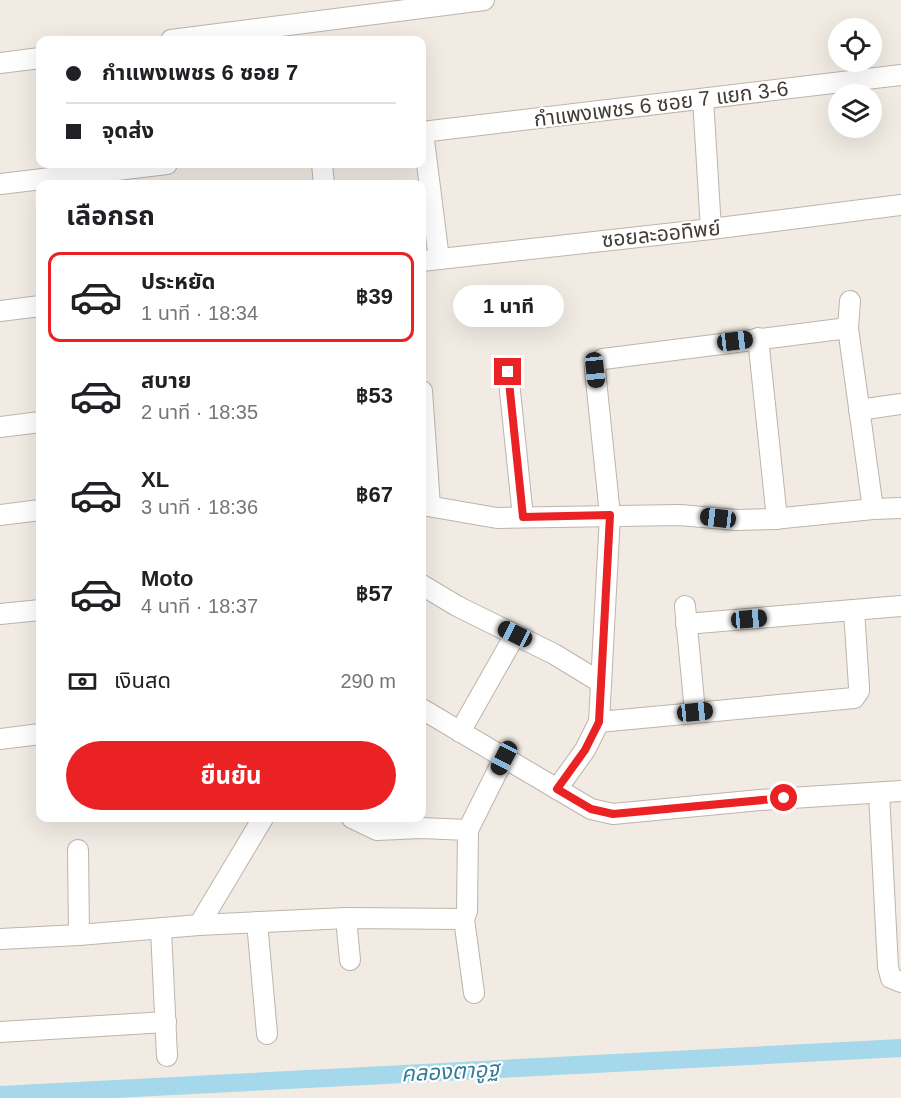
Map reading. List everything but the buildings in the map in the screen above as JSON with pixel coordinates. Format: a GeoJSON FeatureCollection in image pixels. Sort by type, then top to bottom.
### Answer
{"type":"FeatureCollection","features":[{"type":"Feature","properties":{"kind":"street"},"geometry":{"type":"LineString","coordinates":[[202,36],[484,0]]}},
{"type":"Feature","properties":{"kind":"street"},"geometry":{"type":"LineString","coordinates":[[0,63],[36,58]]}},
{"type":"Feature","properties":{"kind":"street","name":"กำแพงเพชร 6 ซอย 7 แยก 3-6"},"geometry":{"type":"LineString","coordinates":[[426,132],[901,75]]}},
{"type":"Feature","properties":{"kind":"street"},"geometry":{"type":"LineString","coordinates":[[703,99],[711,229]]}},
{"type":"Feature","properties":{"kind":"street"},"geometry":{"type":"LineString","coordinates":[[0,184],[134,168]]}},
{"type":"Feature","properties":{"kind":"street"},"geometry":{"type":"LineString","coordinates":[[426,196],[430,260]]}},
{"type":"Feature","properties":{"kind":"street","name":"ซอยละออทิพย์"},"geometry":{"type":"LineString","coordinates":[[430,260],[711,229],[901,205]]}},
{"type":"Feature","properties":{"kind":"street"},"geometry":{"type":"LineString","coordinates":[[850,301],[848,328],[873,508]]}},
{"type":"Feature","properties":{"kind":"street"},"geometry":{"type":"LineString","coordinates":[[0,311],[36,306]]}},
{"type":"Feature","properties":{"kind":"street"},"geometry":{"type":"LineString","coordinates":[[557,789],[585,750],[599,722],[610,515],[595,370],[597,363],[603,359],[848,328]]}},
{"type":"Feature","properties":{"kind":"street"},"geometry":{"type":"LineString","coordinates":[[758,339],[777,519]]}},
{"type":"Feature","properties":{"kind":"street"},"geometry":{"type":"LineString","coordinates":[[508,372],[523,517]]}},
{"type":"Feature","properties":{"kind":"street"},"geometry":{"type":"LineString","coordinates":[[859,410],[901,404]]}},
{"type":"Feature","properties":{"kind":"street"},"geometry":{"type":"LineString","coordinates":[[0,427],[36,422]]}},
{"type":"Feature","properties":{"kind":"street"},"geometry":{"type":"LineString","coordinates":[[426,506],[497,518],[680,515],[736,520],[777,519],[873,508],[901,508]]}},
{"type":"Feature","properties":{"kind":"street"},"geometry":{"type":"LineString","coordinates":[[0,515],[36,510]]}},
{"type":"Feature","properties":{"kind":"street"},"geometry":{"type":"LineString","coordinates":[[426,587],[457,606],[554,654],[600,682]]}},
{"type":"Feature","properties":{"kind":"street"},"geometry":{"type":"LineString","coordinates":[[695,712],[686,615],[854,610],[901,606]]}},
{"type":"Feature","properties":{"kind":"street"},"geometry":{"type":"LineString","coordinates":[[0,614],[36,610]]}},
{"type":"Feature","properties":{"kind":"street"},"geometry":{"type":"LineString","coordinates":[[599,722],[854,698],[859,691],[854,610]]}},
{"type":"Feature","properties":{"kind":"street"},"geometry":{"type":"LineString","coordinates":[[460,732],[515,634]]}},
{"type":"Feature","properties":{"kind":"street"},"geometry":{"type":"LineString","coordinates":[[426,711],[591,809],[613,814],[760,800],[901,791]]}},
{"type":"Feature","properties":{"kind":"street"},"geometry":{"type":"LineString","coordinates":[[0,739],[36,734]]}},
{"type":"Feature","properties":{"kind":"street"},"geometry":{"type":"LineString","coordinates":[[474,993],[464,919],[467,911],[468,830],[504,758]]}},
{"type":"Feature","properties":{"kind":"street"},"geometry":{"type":"LineString","coordinates":[[879,793],[888,967],[891,978],[901,982]]}},
{"type":"Feature","properties":{"kind":"street"},"geometry":{"type":"LineString","coordinates":[[199,926],[261,822]]}},
{"type":"Feature","properties":{"kind":"street"},"geometry":{"type":"LineString","coordinates":[[360,822],[377,830],[421,828],[468,830]]}},
{"type":"Feature","properties":{"kind":"street"},"geometry":{"type":"LineString","coordinates":[[78,849],[79,935]]}},
{"type":"Feature","properties":{"kind":"street"},"geometry":{"type":"LineString","coordinates":[[0,939],[346,918],[464,919]]}},
{"type":"Feature","properties":{"kind":"street"},"geometry":{"type":"LineString","coordinates":[[346,918],[350,960]]}},
{"type":"Feature","properties":{"kind":"street"},"geometry":{"type":"LineString","coordinates":[[257,922],[267,1034]]}},
{"type":"Feature","properties":{"kind":"street"},"geometry":{"type":"LineString","coordinates":[[160,930],[167,1056]]}},
{"type":"Feature","properties":{"kind":"street"},"geometry":{"type":"LineString","coordinates":[[0,1032],[166,1022]]}},
{"type":"Feature","properties":{"kind":"waterway","name":"คลองตาอูฐ"},"geometry":{"type":"LineString","coordinates":[[0,1095],[901,1048]]}},
{"type":"Feature","properties":{"kind":"route"},"geometry":{"type":"LineString","coordinates":[[508,372],[523,517],[610,515],[599,722],[585,750],[557,789],[591,809],[613,814],[784,798]]}}]}
